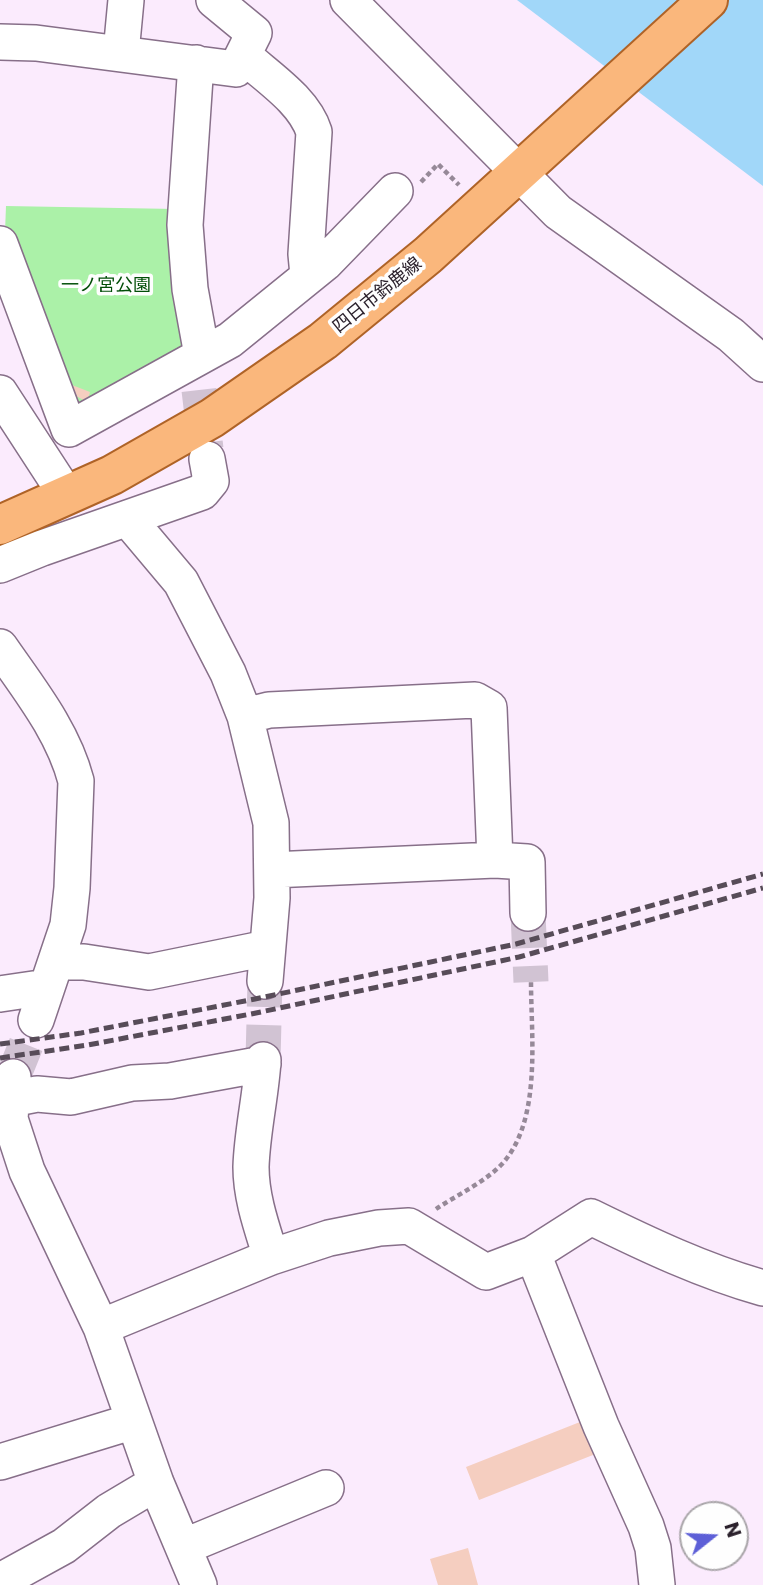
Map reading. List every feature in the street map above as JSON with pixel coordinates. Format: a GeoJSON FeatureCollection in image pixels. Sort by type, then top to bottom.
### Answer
{"type":"FeatureCollection","features":[{"type":"Feature","properties":{"kind":"main road","name":"四日市鈴鹿線"},"geometry":{"type":"LineString","coordinates":[[0,525],[112,475],[212,418],[268,380],[365,307],[481,208],[708,0]]}},
{"type":"Feature","properties":{"kind":"street"},"geometry":{"type":"LineString","coordinates":[[121,53],[126,0]]}},
{"type":"Feature","properties":{"kind":"street"},"geometry":{"type":"LineString","coordinates":[[0,42],[36,43],[236,69],[254,33],[214,0]]}},
{"type":"Feature","properties":{"kind":"street"},"geometry":{"type":"LineString","coordinates":[[348,0],[525,168],[558,212],[731,335],[763,364]]}},
{"type":"Feature","properties":{"kind":"street"},"geometry":{"type":"LineString","coordinates":[[243,55],[300,106],[314,132],[306,254],[308,275]]}},
{"type":"Feature","properties":{"kind":"street"},"geometry":{"type":"LineString","coordinates":[[196,63],[185,225],[198,369]]}},
{"type":"Feature","properties":{"kind":"street"},"geometry":{"type":"LineString","coordinates":[[0,244],[69,429],[198,369],[325,263],[395,191]]}},
{"type":"Feature","properties":{"kind":"street"},"geometry":{"type":"LineString","coordinates":[[0,393],[67,495]]}},
{"type":"Feature","properties":{"kind":"street"},"geometry":{"type":"LineString","coordinates":[[0,565],[202,492],[209,470]]}},
{"type":"Feature","properties":{"kind":"street"},"geometry":{"type":"LineString","coordinates":[[0,994],[84,962],[149,972],[266,965],[272,898],[271,823],[245,716],[228,673],[181,582],[128,519]]}},
{"type":"Feature","properties":{"kind":"street"},"geometry":{"type":"LineString","coordinates":[[0,647],[44,710],[72,764],[76,781],[68,925],[36,1020]]}},
{"type":"Feature","properties":{"kind":"street"},"geometry":{"type":"LineString","coordinates":[[245,716],[269,710],[475,700],[489,708],[495,860]]}},
{"type":"Feature","properties":{"kind":"street"},"geometry":{"type":"LineString","coordinates":[[272,870],[495,860],[527,862],[528,913]]}},
{"type":"Feature","properties":{"kind":"street"},"geometry":{"type":"LineString","coordinates":[[199,1585],[156,1483],[101,1327],[13,1168],[10,1119],[12,1088],[37,1094],[71,1097],[132,1083],[170,1081],[263,1062],[251,1168],[255,1207],[271,1257]]}},
{"type":"Feature","properties":{"kind":"street"},"geometry":{"type":"LineString","coordinates":[[101,1327],[271,1257],[329,1238],[379,1228],[409,1226],[486,1272],[533,1254],[592,1217],[710,1272],[763,1288]]}},
{"type":"Feature","properties":{"kind":"street"},"geometry":{"type":"LineString","coordinates":[[533,1254],[601,1426],[646,1525],[653,1548],[657,1585]]}},
{"type":"Feature","properties":{"kind":"street"},"geometry":{"type":"LineString","coordinates":[[0,1462],[134,1421]]}},
{"type":"Feature","properties":{"kind":"street"},"geometry":{"type":"LineString","coordinates":[[0,1584],[4,1579],[64,1546],[109,1511],[156,1483]]}},
{"type":"Feature","properties":{"kind":"street"},"geometry":{"type":"LineString","coordinates":[[183,1547],[326,1488]]}},
{"type":"Feature","properties":{"kind":"path"},"geometry":{"type":"LineString","coordinates":[[395,191],[404,198],[438,164],[481,208]]}},
{"type":"Feature","properties":{"kind":"path"},"geometry":{"type":"LineString","coordinates":[[409,1226],[496,1170],[509,1155],[521,1133],[528,1112],[530,1092],[531,982]]}},
{"type":"Feature","properties":{"kind":"green space","name":"一ノ宮公園"},"geometry":{"type":"Polygon","coordinates":[[[6,206],[176,209],[191,349],[87,413],[69,406],[5,232],[6,206]]]}},
{"type":"Feature","properties":{"kind":"water"},"geometry":{"type":"Polygon","coordinates":[[[517,0],[763,0],[763,186],[517,0]]]}},
{"type":"Feature","properties":{"kind":"building"},"geometry":{"type":"Polygon","coordinates":[[[72,385],[90,392],[87,402],[69,392],[72,385]]]}},
{"type":"Feature","properties":{"kind":"building"},"geometry":{"type":"Polygon","coordinates":[[[585,1420],[598,1453],[479,1500],[466,1467],[585,1420]]]}},
{"type":"Feature","properties":{"kind":"building"},"geometry":{"type":"Polygon","coordinates":[[[468,1548],[478,1585],[438,1585],[430,1559],[468,1548]]]}},
{"type":"Feature","properties":{"kind":"tunnel"},"geometry":{"type":"LineString","coordinates":[[199,390],[206,449]]}},
{"type":"Feature","properties":{"kind":"tunnel"},"geometry":{"type":"LineString","coordinates":[[528,913],[531,982]]}},
{"type":"Feature","properties":{"kind":"tunnel"},"geometry":{"type":"LineString","coordinates":[[263,1060],[265,981]]}},
{"type":"Feature","properties":{"kind":"tunnel"},"geometry":{"type":"LineString","coordinates":[[13,1077],[36,1020]]}},
{"type":"Feature","properties":{"kind":"railway"},"geometry":{"type":"LineString","coordinates":[[0,1044],[81,1033],[516,944],[763,874]]}},
{"type":"Feature","properties":{"kind":"railway"},"geometry":{"type":"LineString","coordinates":[[0,1058],[88,1045],[256,1013],[519,957],[763,888]]}}]}
